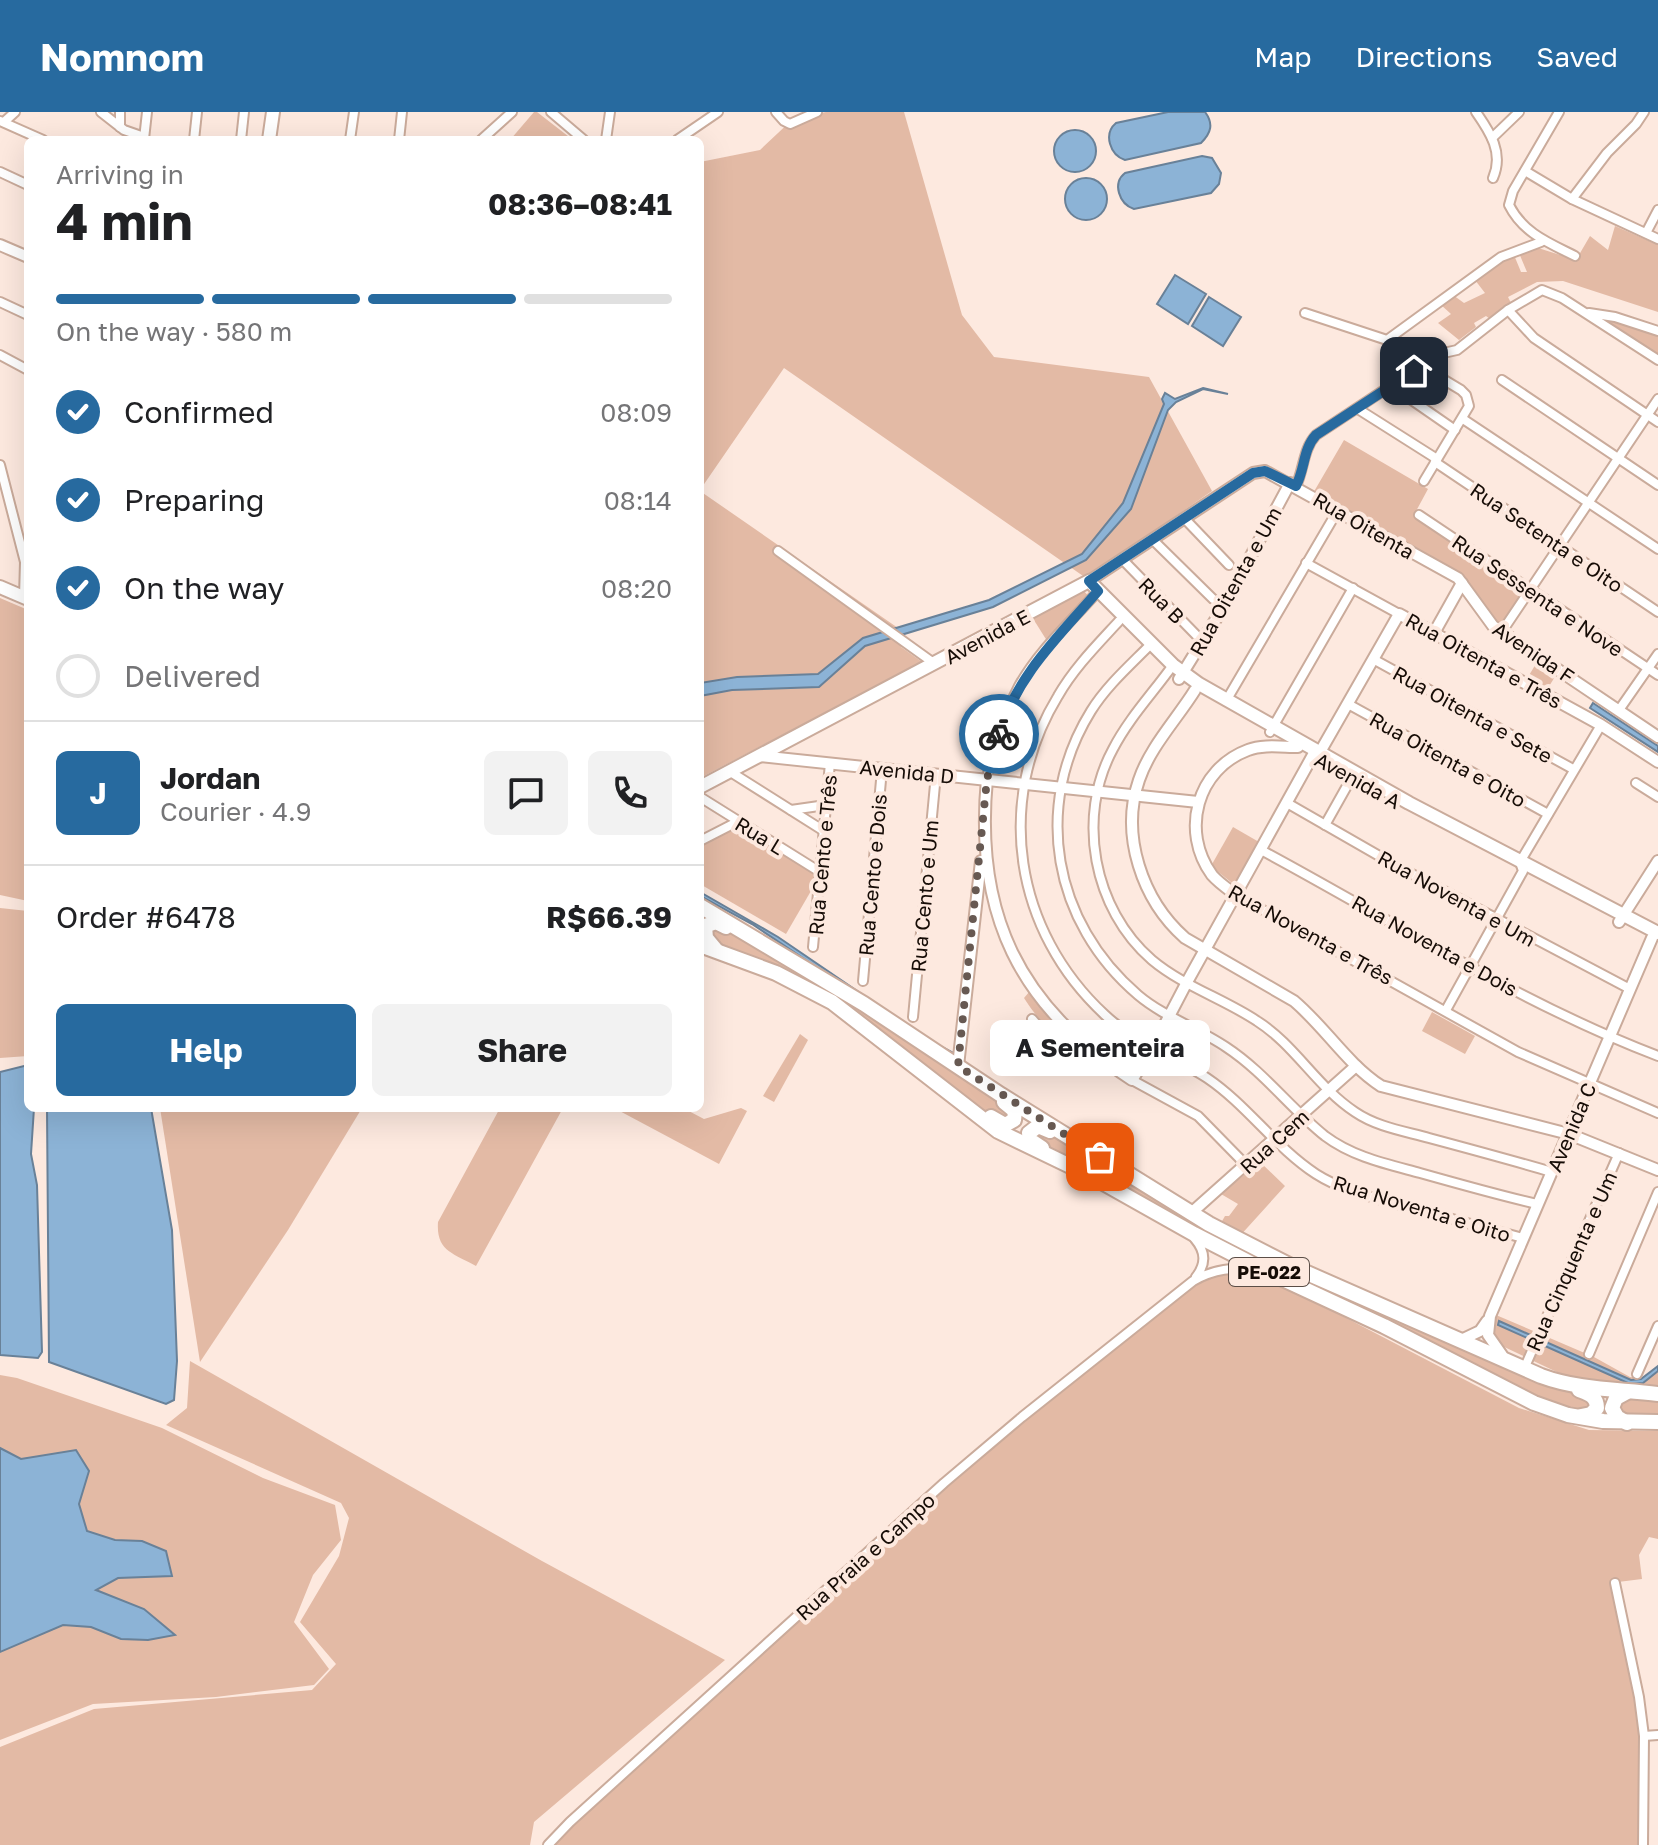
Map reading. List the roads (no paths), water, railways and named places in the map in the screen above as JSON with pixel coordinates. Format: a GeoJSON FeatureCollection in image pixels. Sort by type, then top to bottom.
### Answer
{"type":"FeatureCollection","features":[{"type":"Feature","properties":{"kind":"highway","name":"PE-022"},"geometry":{"type":"LineString","coordinates":[[704,908],[914,1036],[1124,1172],[1185,1220],[1270,1273],[1384,1326],[1534,1403],[1577,1417],[1627,1423],[1658,1422]]}},
{"type":"Feature","properties":{"kind":"highway"},"geometry":{"type":"LineString","coordinates":[[717,951],[704,933],[705,926],[710,922],[722,925],[781,961],[800,965]]}},
{"type":"Feature","properties":{"kind":"highway","name":"PE-022"},"geometry":{"type":"LineString","coordinates":[[704,946],[776,973],[832,1002],[921,1068],[998,1131],[1091,1176],[1524,1369],[1567,1384],[1658,1394]]}},
{"type":"Feature","properties":{"kind":"highway"},"geometry":{"type":"LineString","coordinates":[[914,1036],[934,1056],[1010,1106],[1015,1111],[1015,1118],[1011,1124],[1000,1124],[921,1068]]}},
{"type":"Feature","properties":{"kind":"highway"},"geometry":{"type":"LineString","coordinates":[[1091,1176],[1072,1162],[1033,1143],[1029,1138],[1031,1129],[1038,1126],[1046,1129],[1101,1163],[1124,1172]]}},
{"type":"Feature","properties":{"kind":"highway"},"geometry":{"type":"LineString","coordinates":[[1567,1384],[1591,1394],[1597,1403],[1591,1414],[1577,1417]]}},
{"type":"Feature","properties":{"kind":"highway"},"geometry":{"type":"LineString","coordinates":[[1627,1423],[1617,1417],[1612,1408],[1616,1398],[1628,1392]]}},
{"type":"Feature","properties":{"kind":"main road"},"geometry":{"type":"LineString","coordinates":[[270,136],[273,112]]}},
{"type":"Feature","properties":{"kind":"main road"},"geometry":{"type":"LineString","coordinates":[[0,587],[24,597]]}},
{"type":"Feature","properties":{"kind":"main road","name":"Avenida E"},"geometry":{"type":"LineString","coordinates":[[704,785],[935,664],[1091,589]]}},
{"type":"Feature","properties":{"kind":"main road","name":"Avenida A"},"geometry":{"type":"LineString","coordinates":[[1091,589],[1119,621],[1176,672],[1298,747],[1521,867],[1656,933]]}},
{"type":"Feature","properties":{"kind":"main road","name":"Avenida A"},"geometry":{"type":"LineString","coordinates":[[1091,589],[1195,690],[1521,867]]}},
{"type":"Feature","properties":{"kind":"street"},"geometry":{"type":"LineString","coordinates":[[15,112],[2,122],[34,136]]}},
{"type":"Feature","properties":{"kind":"street"},"geometry":{"type":"LineString","coordinates":[[101,112],[120,127],[140,136]]}},
{"type":"Feature","properties":{"kind":"street"},"geometry":{"type":"LineString","coordinates":[[120,112],[120,127]]}},
{"type":"Feature","properties":{"kind":"street"},"geometry":{"type":"LineString","coordinates":[[144,136],[147,112]]}},
{"type":"Feature","properties":{"kind":"street"},"geometry":{"type":"LineString","coordinates":[[194,136],[197,112]]}},
{"type":"Feature","properties":{"kind":"street"},"geometry":{"type":"LineString","coordinates":[[241,136],[244,112]]}},
{"type":"Feature","properties":{"kind":"street"},"geometry":{"type":"LineString","coordinates":[[351,136],[354,112]]}},
{"type":"Feature","properties":{"kind":"street"},"geometry":{"type":"LineString","coordinates":[[399,136],[402,112]]}},
{"type":"Feature","properties":{"kind":"street"},"geometry":{"type":"LineString","coordinates":[[485,136],[512,112]]}},
{"type":"Feature","properties":{"kind":"street"},"geometry":{"type":"LineString","coordinates":[[551,112],[579,136]]}},
{"type":"Feature","properties":{"kind":"street"},"geometry":{"type":"LineString","coordinates":[[608,136],[610,112]]}},
{"type":"Feature","properties":{"kind":"street"},"geometry":{"type":"LineString","coordinates":[[683,136],[718,112]]}},
{"type":"Feature","properties":{"kind":"street"},"geometry":{"type":"LineString","coordinates":[[776,112],[790,124],[817,112]]}},
{"type":"Feature","properties":{"kind":"street"},"geometry":{"type":"LineString","coordinates":[[1476,112],[1492,138],[1498,158],[1493,178]]}},
{"type":"Feature","properties":{"kind":"street"},"geometry":{"type":"LineString","coordinates":[[1492,138],[1519,112]]}},
{"type":"Feature","properties":{"kind":"street"},"geometry":{"type":"LineString","coordinates":[[1559,112],[1509,199],[1512,211],[1541,242],[1575,256]]}},
{"type":"Feature","properties":{"kind":"street"},"geometry":{"type":"LineString","coordinates":[[1572,199],[1597,165],[1644,112]]}},
{"type":"Feature","properties":{"kind":"street"},"geometry":{"type":"LineString","coordinates":[[1525,171],[1572,199],[1658,239]]}},
{"type":"Feature","properties":{"kind":"street"},"geometry":{"type":"LineString","coordinates":[[0,172],[24,183]]}},
{"type":"Feature","properties":{"kind":"street"},"geometry":{"type":"LineString","coordinates":[[1646,233],[1658,210]]}},
{"type":"Feature","properties":{"kind":"street"},"geometry":{"type":"LineString","coordinates":[[1305,313],[1387,340],[1501,257],[1541,242]]}},
{"type":"Feature","properties":{"kind":"street"},"geometry":{"type":"LineString","coordinates":[[0,245],[24,255]]}},
{"type":"Feature","properties":{"kind":"street"},"geometry":{"type":"LineString","coordinates":[[1293,485],[1304,468],[1307,446],[1316,435],[1439,354],[1457,350],[1508,310],[1542,290],[1587,313],[1658,360]]}},
{"type":"Feature","properties":{"kind":"street"},"geometry":{"type":"LineString","coordinates":[[0,302],[24,313]]}},
{"type":"Feature","properties":{"kind":"street"},"geometry":{"type":"LineString","coordinates":[[1508,310],[1534,338],[1658,422]]}},
{"type":"Feature","properties":{"kind":"street"},"geometry":{"type":"LineString","coordinates":[[1587,313],[1615,317],[1658,331]]}},
{"type":"Feature","properties":{"kind":"street"},"geometry":{"type":"LineString","coordinates":[[0,355],[24,370]]}},
{"type":"Feature","properties":{"kind":"street"},"geometry":{"type":"LineString","coordinates":[[1421,366],[1466,395],[1469,406],[1424,481]]}},
{"type":"Feature","properties":{"kind":"street"},"geometry":{"type":"LineString","coordinates":[[1502,380],[1658,485]]}},
{"type":"Feature","properties":{"kind":"street"},"geometry":{"type":"LineString","coordinates":[[1390,385],[1455,430]]}},
{"type":"Feature","properties":{"kind":"street"},"geometry":{"type":"LineString","coordinates":[[1501,633],[1658,399]]}},
{"type":"Feature","properties":{"kind":"street","name":"Rua Setenta e Oito"},"geometry":{"type":"LineString","coordinates":[[1358,409],[1658,612]]}},
{"type":"Feature","properties":{"kind":"street"},"geometry":{"type":"LineString","coordinates":[[1463,419],[1658,549]]}},
{"type":"Feature","properties":{"kind":"street"},"geometry":{"type":"LineString","coordinates":[[0,465],[24,558]]}},
{"type":"Feature","properties":{"kind":"street","name":"Rua Oitenta"},"geometry":{"type":"LineString","coordinates":[[1265,471],[1462,583]]}},
{"type":"Feature","properties":{"kind":"street","name":"Avenida E"},"geometry":{"type":"LineString","coordinates":[[1091,589],[1122,559],[1253,473],[1265,471]]}},
{"type":"Feature","properties":{"kind":"street","name":"Rua Oitenta e Um"},"geometry":{"type":"LineString","coordinates":[[1176,672],[1202,641],[1224,606],[1293,485]]}},
{"type":"Feature","properties":{"kind":"street"},"geometry":{"type":"LineString","coordinates":[[1226,701],[1338,510]]}},
{"type":"Feature","properties":{"kind":"street","name":"Rua Sessenta e Nove"},"geometry":{"type":"LineString","coordinates":[[1419,515],[1658,675]]}},
{"type":"Feature","properties":{"kind":"street"},"geometry":{"type":"LineString","coordinates":[[1184,518],[1229,565]]}},
{"type":"Feature","properties":{"kind":"street"},"geometry":{"type":"LineString","coordinates":[[1152,539],[1224,606]]}},
{"type":"Feature","properties":{"kind":"street"},"geometry":{"type":"LineString","coordinates":[[778,551],[935,664]]}},
{"type":"Feature","properties":{"kind":"street","name":"Rua B"},"geometry":{"type":"LineString","coordinates":[[1122,559],[1202,641]]}},
{"type":"Feature","properties":{"kind":"street","name":"Rua Oitenta e Três"},"geometry":{"type":"LineString","coordinates":[[1306,563],[1601,725],[1658,762]]}},
{"type":"Feature","properties":{"kind":"street"},"geometry":{"type":"LineString","coordinates":[[1434,633],[1462,583]]}},
{"type":"Feature","properties":{"kind":"street","name":"Avenida F"},"geometry":{"type":"LineString","coordinates":[[1462,583],[1486,619],[1501,633],[1658,737]]}},
{"type":"Feature","properties":{"kind":"street"},"geometry":{"type":"LineString","coordinates":[[1271,729],[1353,588]]}},
{"type":"Feature","properties":{"kind":"street"},"geometry":{"type":"LineString","coordinates":[[958,1066],[987,779],[1001,728],[1019,685],[1091,589]]}},
{"type":"Feature","properties":{"kind":"street"},"geometry":{"type":"LineString","coordinates":[[1132,1080],[1287,803],[1399,614]]}},
{"type":"Feature","properties":{"kind":"street","name":"Rua Noventa e Oito"},"geometry":{"type":"LineString","coordinates":[[1119,621],[1056,698],[1044,721],[1023,783],[1020,832],[1026,886],[1061,965],[1089,999],[1121,1028],[1222,1089],[1315,1174],[1342,1187],[1523,1238]]}},
{"type":"Feature","properties":{"kind":"street"},"geometry":{"type":"LineString","coordinates":[[1147,648],[1092,710],[1072,749],[1060,787],[1057,818],[1061,874],[1078,917],[1107,964],[1137,994],[1248,1062],[1327,1137],[1364,1157],[1537,1204]]}},
{"type":"Feature","properties":{"kind":"street"},"geometry":{"type":"LineString","coordinates":[[1619,710],[1658,654]]}},
{"type":"Feature","properties":{"kind":"street","name":"Rua Oitenta e Sete"},"geometry":{"type":"LineString","coordinates":[[1373,659],[1573,769]]}},
{"type":"Feature","properties":{"kind":"street"},"geometry":{"type":"LineString","coordinates":[[1176,672],[1124,729],[1101,775],[1097,791],[1093,831],[1095,855],[1108,899],[1137,945],[1166,970],[1272,1031],[1353,1111],[1380,1124],[1552,1172]]}},
{"type":"Feature","properties":{"kind":"street"},"geometry":{"type":"LineString","coordinates":[[1195,690],[1148,759],[1135,795],[1133,837],[1148,890],[1173,928],[1294,1001],[1356,1066],[1381,1086],[1569,1134],[1658,1170]]}},
{"type":"Feature","properties":{"kind":"street","name":"Rua Oitenta e Oito"},"geometry":{"type":"LineString","coordinates":[[1348,704],[1548,814]]}},
{"type":"Feature","properties":{"kind":"street"},"geometry":{"type":"LineString","coordinates":[[1446,1010],[1497,919],[1548,814],[1601,725]]}},
{"type":"Feature","properties":{"kind":"street"},"geometry":{"type":"LineString","coordinates":[[1198,802],[1209,779],[1219,767],[1238,754],[1262,747],[1298,747]]}},
{"type":"Feature","properties":{"kind":"street","name":"Avenida D"},"geometry":{"type":"LineString","coordinates":[[759,756],[1198,802]]}},
{"type":"Feature","properties":{"kind":"street","name":"Rua Cento e Três"},"geometry":{"type":"LineString","coordinates":[[813,947],[830,763]]}},
{"type":"Feature","properties":{"kind":"street","name":"Rua Cento e Dois"},"geometry":{"type":"LineString","coordinates":[[863,981],[882,769]]}},
{"type":"Feature","properties":{"kind":"street"},"geometry":{"type":"LineString","coordinates":[[729,771],[824,831]]}},
{"type":"Feature","properties":{"kind":"street","name":"Rua Cento e Um"},"geometry":{"type":"LineString","coordinates":[[913,1017],[936,774]]}},
{"type":"Feature","properties":{"kind":"street"},"geometry":{"type":"LineString","coordinates":[[1325,825],[1352,777]]}},
{"type":"Feature","properties":{"kind":"street"},"geometry":{"type":"LineString","coordinates":[[1636,783],[1658,797]]}},
{"type":"Feature","properties":{"kind":"street","name":"Rua L"},"geometry":{"type":"LineString","coordinates":[[704,800],[820,872]]}},
{"type":"Feature","properties":{"kind":"street","name":"Rua Noventa e Três"},"geometry":{"type":"LineString","coordinates":[[1198,802],[1196,834],[1206,864],[1219,882],[1236,895],[1518,1052],[1658,1113]]}},
{"type":"Feature","properties":{"kind":"street","name":"Rua Noventa e Um"},"geometry":{"type":"LineString","coordinates":[[1287,803],[1630,989]]}},
{"type":"Feature","properties":{"kind":"street"},"geometry":{"type":"LineString","coordinates":[[790,810],[826,805]]}},
{"type":"Feature","properties":{"kind":"street"},"geometry":{"type":"LineString","coordinates":[[704,839],[737,822]]}},
{"type":"Feature","properties":{"kind":"street"},"geometry":{"type":"LineString","coordinates":[[984,831],[989,889],[1003,931],[1015,957],[1050,1011],[1098,1057],[1132,1080],[1198,1116],[1246,1165]]}},
{"type":"Feature","properties":{"kind":"street","name":"Rua Noventa e Dois"},"geometry":{"type":"LineString","coordinates":[[1261,850],[1471,966],[1610,1038],[1658,1056]]}},
{"type":"Feature","properties":{"kind":"street"},"geometry":{"type":"LineString","coordinates":[[1620,918],[1658,861]]}},
{"type":"Feature","properties":{"kind":"street","name":"Avenida C"},"geometry":{"type":"LineString","coordinates":[[1490,1316],[1656,933]]}},
{"type":"Feature","properties":{"kind":"street"},"geometry":{"type":"LineString","coordinates":[[1032,1019],[1088,1069],[1098,1057]]}},
{"type":"Feature","properties":{"kind":"street"},"geometry":{"type":"LineString","coordinates":[[1000,1030],[1030,1068],[1056,1043]]}},
{"type":"Feature","properties":{"kind":"street","name":"Rua Cem"},"geometry":{"type":"LineString","coordinates":[[1185,1220],[1356,1066]]}},
{"type":"Feature","properties":{"kind":"street","name":"Rua Cinquenta e Um"},"geometry":{"type":"LineString","coordinates":[[1524,1369],[1619,1153]]}},
{"type":"Feature","properties":{"kind":"street"},"geometry":{"type":"LineString","coordinates":[[1589,1354],[1658,1192]]}},
{"type":"Feature","properties":{"kind":"street"},"geometry":{"type":"LineString","coordinates":[[1185,1220],[1204,1252],[1203,1266],[1193,1281]]}},
{"type":"Feature","properties":{"kind":"street","name":"Rua Praia e Campo"},"geometry":{"type":"LineString","coordinates":[[548,1845],[944,1483],[1193,1281],[1226,1269],[1270,1273]]}},
{"type":"Feature","properties":{"kind":"street"},"geometry":{"type":"LineString","coordinates":[[1461,1340],[1480,1331],[1490,1316]]}},
{"type":"Feature","properties":{"kind":"street"},"geometry":{"type":"LineString","coordinates":[[1490,1316],[1488,1335],[1506,1360]]}},
{"type":"Feature","properties":{"kind":"street"},"geometry":{"type":"LineString","coordinates":[[1637,1374],[1658,1326]]}},
{"type":"Feature","properties":{"kind":"street"},"geometry":{"type":"LineString","coordinates":[[1615,1583],[1644,1736],[1643,1845]]}},
{"type":"Feature","properties":{"kind":"street"},"geometry":{"type":"LineString","coordinates":[[1644,1736],[1658,1735]]}},
{"type":"Feature","properties":{"kind":"water"},"geometry":{"type":"Polygon","coordinates":[[[1168,112],[1205,112],[1210,124],[1207,136],[1201,143],[1125,160],[1115,154],[1109,138],[1116,123],[1168,112]]]}},
{"type":"Feature","properties":{"kind":"water"},"geometry":{"type":"Polygon","coordinates":[[[1075,130],[1090,136],[1096,151],[1090,166],[1075,172],[1060,166],[1054,151],[1060,136],[1075,130]]]}},
{"type":"Feature","properties":{"kind":"water"},"geometry":{"type":"Polygon","coordinates":[[[1202,156],[1212,158],[1221,173],[1219,184],[1211,193],[1134,209],[1121,198],[1118,187],[1125,173],[1202,156]]]}},
{"type":"Feature","properties":{"kind":"water"},"geometry":{"type":"Polygon","coordinates":[[[1086,178],[1101,184],[1107,199],[1101,214],[1086,220],[1071,214],[1065,199],[1071,184],[1086,178]]]}},
{"type":"Feature","properties":{"kind":"water"},"geometry":{"type":"Polygon","coordinates":[[[1175,275],[1206,294],[1188,324],[1157,304],[1175,275]]]}},
{"type":"Feature","properties":{"kind":"water"},"geometry":{"type":"Polygon","coordinates":[[[1209,297],[1241,317],[1223,346],[1192,326],[1209,297]]]}},
{"type":"Feature","properties":{"kind":"water"},"geometry":{"type":"Polygon","coordinates":[[[1203,388],[1228,394],[1203,389],[1176,402],[1168,410],[1131,509],[1086,560],[993,607],[865,646],[819,687],[732,690],[704,695],[704,682],[737,677],[818,674],[863,638],[989,600],[1082,554],[1123,503],[1164,404],[1162,399],[1165,393],[1175,399],[1203,388]]]}},
{"type":"Feature","properties":{"kind":"water"},"geometry":{"type":"Polygon","coordinates":[[[1593,703],[1658,746],[1658,752],[1590,708],[1593,703]]]}},
{"type":"Feature","properties":{"kind":"water"},"geometry":{"type":"Polygon","coordinates":[[[704,894],[778,937],[929,1040],[957,1055],[955,1060],[752,924],[704,898],[704,894]]]}},
{"type":"Feature","properties":{"kind":"water"},"geometry":{"type":"Polygon","coordinates":[[[24,1066],[24,1112],[34,1112],[31,1154],[37,1185],[42,1352],[38,1358],[0,1355],[0,1072],[24,1066]]]}},
{"type":"Feature","properties":{"kind":"water"},"geometry":{"type":"Polygon","coordinates":[[[47,1112],[152,1112],[172,1230],[177,1361],[174,1400],[166,1404],[49,1362],[47,1112]]]}},
{"type":"Feature","properties":{"kind":"water"},"geometry":{"type":"Polygon","coordinates":[[[1499,1321],[1631,1380],[1641,1379],[1658,1366],[1658,1371],[1643,1383],[1630,1384],[1498,1325],[1499,1321]]]}},
{"type":"Feature","properties":{"kind":"water"},"geometry":{"type":"Polygon","coordinates":[[[0,1448],[21,1459],[76,1450],[89,1471],[79,1504],[87,1531],[115,1540],[142,1541],[166,1551],[172,1576],[118,1578],[96,1590],[144,1609],[175,1635],[148,1640],[121,1639],[91,1627],[63,1625],[0,1652],[0,1448]]]}},
{"type":"Feature","properties":{"kind":"place","name":"A Sementeira"},"geometry":{"type":"Point","coordinates":[1100,1157]}}]}
